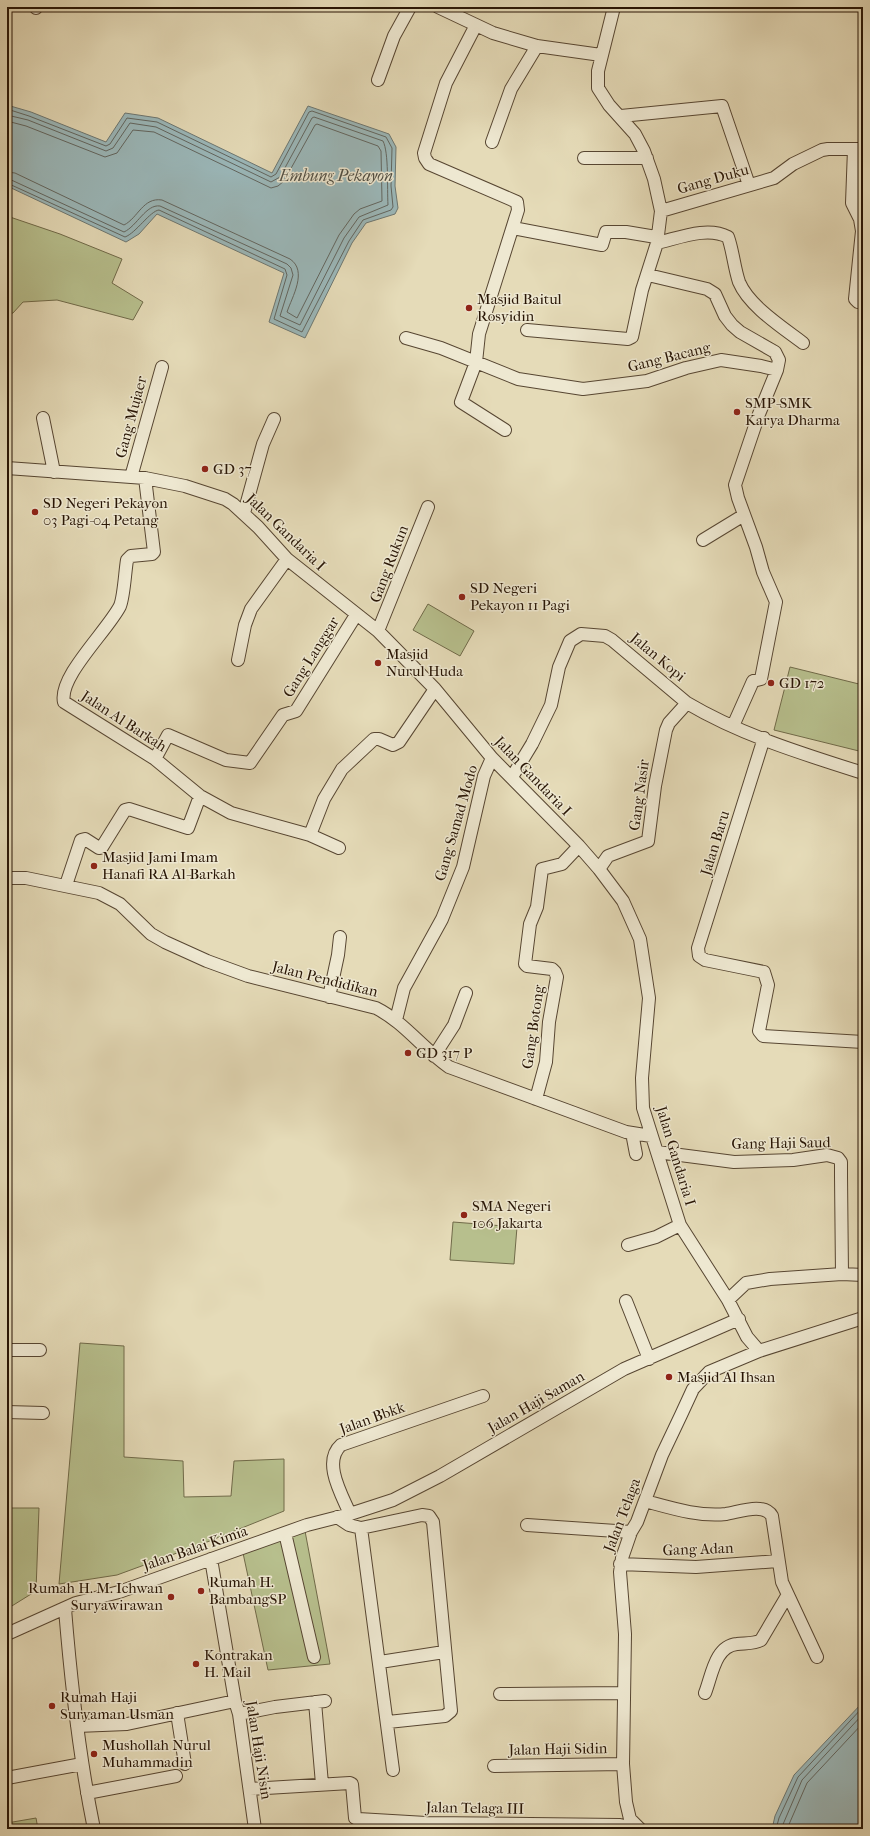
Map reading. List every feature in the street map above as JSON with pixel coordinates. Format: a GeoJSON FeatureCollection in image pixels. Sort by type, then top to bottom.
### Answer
{"type":"FeatureCollection","features":[{"type":"Feature","properties":{"kind":"street"},"geometry":{"type":"LineString","coordinates":[[378,80],[394,36],[410,7]]}},
{"type":"Feature","properties":{"kind":"street"},"geometry":{"type":"LineString","coordinates":[[438,7],[493,33],[537,46],[601,55]]}},
{"type":"Feature","properties":{"kind":"street"},"geometry":{"type":"LineString","coordinates":[[527,330],[628,339],[632,337],[642,290],[648,275],[657,240],[661,211],[654,179],[647,158],[635,134],[621,116],[602,96],[598,88],[598,71],[601,55],[614,7]]}},
{"type":"Feature","properties":{"kind":"street"},"geometry":{"type":"LineString","coordinates":[[476,25],[446,84],[425,148],[425,158],[429,164],[517,202],[518,210],[479,334],[476,362],[462,402],[505,430]]}},
{"type":"Feature","properties":{"kind":"street"},"geometry":{"type":"LineString","coordinates":[[492,142],[511,89],[537,46]]}},
{"type":"Feature","properties":{"kind":"street"},"geometry":{"type":"LineString","coordinates":[[621,116],[722,106],[749,185]]}},
{"type":"Feature","properties":{"kind":"street","name":"Gang Duku"},"geometry":{"type":"LineString","coordinates":[[661,211],[774,178],[793,164],[816,152],[828,149],[858,149]]}},
{"type":"Feature","properties":{"kind":"street"},"geometry":{"type":"LineString","coordinates":[[858,149],[852,203],[860,219],[862,231],[855,299],[858,302],[863,303]]}},
{"type":"Feature","properties":{"kind":"street"},"geometry":{"type":"LineString","coordinates":[[584,158],[647,158]]}},
{"type":"Feature","properties":{"kind":"street"},"geometry":{"type":"LineString","coordinates":[[513,228],[602,245],[606,232],[626,232],[657,240],[707,232],[717,232],[728,237],[739,280],[745,293],[774,322],[803,343]]}},
{"type":"Feature","properties":{"kind":"street"},"geometry":{"type":"LineString","coordinates":[[648,275],[707,289],[715,294],[725,316],[732,325],[740,332],[775,352],[779,360],[777,370],[759,414],[735,485],[763,572],[776,602],[761,679],[753,681],[733,726]]}},
{"type":"Feature","properties":{"kind":"street","name":"Gang Bacang"},"geometry":{"type":"LineString","coordinates":[[406,338],[441,348],[476,362],[480,366],[518,379],[583,389],[647,381],[686,368],[721,360],[777,370]]}},
{"type":"Feature","properties":{"kind":"street","name":"Gang Mujaer"},"geometry":{"type":"LineString","coordinates":[[132,476],[162,367]]}},
{"type":"Feature","properties":{"kind":"street"},"geometry":{"type":"LineString","coordinates":[[43,418],[54,472]]}},
{"type":"Feature","properties":{"kind":"street"},"geometry":{"type":"LineString","coordinates":[[244,513],[263,444],[274,420]]}},
{"type":"Feature","properties":{"kind":"street","name":"Jalan Gandaria I"},"geometry":{"type":"LineString","coordinates":[[7,468],[132,476],[185,486],[225,499],[244,513],[287,559],[378,631],[435,689],[492,758],[579,846],[623,901],[632,919],[641,946],[649,998],[642,1078],[643,1108],[680,1225],[728,1300],[747,1337],[759,1351]]}},
{"type":"Feature","properties":{"kind":"street","name":"Jalan Al Barkah"},"geometry":{"type":"LineString","coordinates":[[145,478],[154,552],[152,554],[131,556],[127,560],[119,606],[108,625],[71,674],[65,687],[65,703],[98,725],[155,759],[200,796],[244,817],[310,835],[338,848]]}},
{"type":"Feature","properties":{"kind":"street","name":"Gang Rukun"},"geometry":{"type":"LineString","coordinates":[[378,631],[428,507]]}},
{"type":"Feature","properties":{"kind":"street"},"geometry":{"type":"LineString","coordinates":[[703,540],[744,515]]}},
{"type":"Feature","properties":{"kind":"street"},"geometry":{"type":"LineString","coordinates":[[238,660],[245,625],[251,609],[287,559]]}},
{"type":"Feature","properties":{"kind":"street","name":"Gang Langgar"},"geometry":{"type":"LineString","coordinates":[[155,759],[168,735],[226,760],[246,764],[251,762],[283,715],[296,711],[356,615]]}},
{"type":"Feature","properties":{"kind":"street","name":"Jalan Kopi"},"geometry":{"type":"LineString","coordinates":[[512,777],[551,705],[559,667],[570,641],[581,634],[605,636],[612,640],[687,702],[733,726],[804,754],[863,773]]}},
{"type":"Feature","properties":{"kind":"street"},"geometry":{"type":"LineString","coordinates":[[310,835],[324,799],[342,768],[374,739],[379,739],[393,745],[399,742],[435,689]]}},
{"type":"Feature","properties":{"kind":"street","name":"Gang Nasir"},"geometry":{"type":"LineString","coordinates":[[598,869],[608,856],[648,841],[655,786],[666,730],[669,723],[687,702]]}},
{"type":"Feature","properties":{"kind":"street","name":"Jalan Baru"},"geometry":{"type":"LineString","coordinates":[[764,738],[698,948],[700,958],[764,972],[768,985],[759,1031],[763,1036],[863,1042]]}},
{"type":"Feature","properties":{"kind":"street","name":"Gang Samad Modo"},"geometry":{"type":"LineString","coordinates":[[396,1020],[404,988],[442,919],[463,867],[484,776],[492,758]]}},
{"type":"Feature","properties":{"kind":"street"},"geometry":{"type":"LineString","coordinates":[[66,885],[81,840],[85,840],[99,848],[104,846],[124,810],[130,809],[152,818],[188,828],[200,796]]}},
{"type":"Feature","properties":{"kind":"street","name":"Gang Botong"},"geometry":{"type":"LineString","coordinates":[[536,1099],[546,1062],[549,1022],[557,978],[554,970],[527,966],[524,960],[531,919],[538,901],[542,869],[562,864],[579,846]]}},
{"type":"Feature","properties":{"kind":"street","name":"Jalan Pendidikan"},"geometry":{"type":"LineString","coordinates":[[7,878],[26,878],[99,893],[120,904],[151,934],[207,961],[248,976],[376,1008],[391,1015],[434,1056],[449,1067],[632,1133],[652,1136]]}},
{"type":"Feature","properties":{"kind":"street"},"geometry":{"type":"LineString","coordinates":[[329,997],[340,937]]}},
{"type":"Feature","properties":{"kind":"street"},"geometry":{"type":"LineString","coordinates":[[434,1056],[454,1025],[466,993]]}},
{"type":"Feature","properties":{"kind":"street"},"geometry":{"type":"LineString","coordinates":[[632,1133],[636,1154]]}},
{"type":"Feature","properties":{"kind":"street","name":"Gang Haji Saud"},"geometry":{"type":"LineString","coordinates":[[657,1152],[734,1162],[793,1160],[827,1155],[834,1156],[841,1162],[842,1274]]}},
{"type":"Feature","properties":{"kind":"street"},"geometry":{"type":"LineString","coordinates":[[628,1245],[656,1237],[680,1225]]}},
{"type":"Feature","properties":{"kind":"street"},"geometry":{"type":"LineString","coordinates":[[728,1300],[746,1283],[770,1279],[842,1274],[863,1275]]}},
{"type":"Feature","properties":{"kind":"street"},"geometry":{"type":"LineString","coordinates":[[626,1301],[649,1359]]}},
{"type":"Feature","properties":{"kind":"street","name":"Jalan Telaga"},"geometry":{"type":"LineString","coordinates":[[633,1827],[627,1809],[623,1764],[625,1634],[620,1564],[631,1532],[637,1522],[662,1455],[693,1389],[709,1372],[759,1351],[863,1318]]}},
{"type":"Feature","properties":{"kind":"street","name":"Jalan Haji Saman"},"geometry":{"type":"LineString","coordinates":[[350,1514],[393,1500],[413,1490],[624,1369],[739,1319]]}},
{"type":"Feature","properties":{"kind":"street"},"geometry":{"type":"LineString","coordinates":[[7,1350],[40,1350]]}},
{"type":"Feature","properties":{"kind":"street","name":"Jalan Bbkk"},"geometry":{"type":"LineString","coordinates":[[350,1514],[334,1472],[334,1456],[341,1445],[484,1396]]}},
{"type":"Feature","properties":{"kind":"street"},"geometry":{"type":"LineString","coordinates":[[7,1412],[44,1412]]}},
{"type":"Feature","properties":{"kind":"street"},"geometry":{"type":"LineString","coordinates":[[645,1501],[686,1512],[711,1515],[761,1508],[766,1509],[772,1516],[782,1582],[787,1596],[817,1657]]}},
{"type":"Feature","properties":{"kind":"street","name":"Jalan Balai Kimia"},"geometry":{"type":"LineString","coordinates":[[7,1634],[87,1600],[130,1588],[285,1533],[350,1514]]}},
{"type":"Feature","properties":{"kind":"street"},"geometry":{"type":"LineString","coordinates":[[337,1517],[349,1525],[361,1528],[422,1515],[429,1516],[433,1522],[444,1652],[451,1709],[450,1713],[445,1716],[388,1722]]}},
{"type":"Feature","properties":{"kind":"street"},"geometry":{"type":"LineString","coordinates":[[527,1526],[631,1532]]}},
{"type":"Feature","properties":{"kind":"street"},"geometry":{"type":"LineString","coordinates":[[361,1528],[388,1722],[393,1770]]}},
{"type":"Feature","properties":{"kind":"street"},"geometry":{"type":"LineString","coordinates":[[285,1533],[314,1657]]}},
{"type":"Feature","properties":{"kind":"street","name":"Jalan Haji Nisin"},"geometry":{"type":"LineString","coordinates":[[211,1559],[235,1701],[239,1714],[255,1829]]}},
{"type":"Feature","properties":{"kind":"street","name":"Gang Adan"},"geometry":{"type":"LineString","coordinates":[[620,1564],[696,1567],[778,1561]]}},
{"type":"Feature","properties":{"kind":"street"},"geometry":{"type":"LineString","coordinates":[[705,1693],[723,1649],[732,1644],[756,1642],[761,1640],[787,1596]]}},
{"type":"Feature","properties":{"kind":"street"},"geometry":{"type":"LineString","coordinates":[[65,1609],[72,1690],[82,1764],[94,1829]]}},
{"type":"Feature","properties":{"kind":"street"},"geometry":{"type":"LineString","coordinates":[[380,1662],[444,1652]]}},
{"type":"Feature","properties":{"kind":"street"},"geometry":{"type":"LineString","coordinates":[[500,1694],[624,1693]]}},
{"type":"Feature","properties":{"kind":"street"},"geometry":{"type":"LineString","coordinates":[[77,1726],[127,1724],[235,1701]]}},
{"type":"Feature","properties":{"kind":"street"},"geometry":{"type":"LineString","coordinates":[[239,1714],[275,1707],[320,1702],[322,1784],[250,1789]]}},
{"type":"Feature","properties":{"kind":"street"},"geometry":{"type":"LineString","coordinates":[[176,1713],[185,1764]]}},
{"type":"Feature","properties":{"kind":"street"},"geometry":{"type":"LineString","coordinates":[[7,1778],[82,1764]]}},
{"type":"Feature","properties":{"kind":"street","name":"Jalan Haji Sidin"},"geometry":{"type":"LineString","coordinates":[[494,1766],[623,1764]]}},
{"type":"Feature","properties":{"kind":"street"},"geometry":{"type":"LineString","coordinates":[[87,1793],[176,1776]]}},
{"type":"Feature","properties":{"kind":"street","name":"Jalan Telaga III"},"geometry":{"type":"LineString","coordinates":[[322,1784],[351,1783],[355,1818],[358,1819],[510,1827],[620,1825],[633,1827]]}},
{"type":"Feature","properties":{"kind":"green space"},"geometry":{"type":"Polygon","coordinates":[[[7,216],[60,234],[122,259],[112,283],[143,302],[133,320],[57,300],[23,302],[13,313],[7,315],[7,216]]]}},
{"type":"Feature","properties":{"kind":"green space"},"geometry":{"type":"Polygon","coordinates":[[[428,604],[474,631],[460,656],[413,630],[428,604]]]}},
{"type":"Feature","properties":{"kind":"green space"},"geometry":{"type":"Polygon","coordinates":[[[790,667],[863,685],[863,752],[774,730],[790,667]]]}},
{"type":"Feature","properties":{"kind":"green space"},"geometry":{"type":"Polygon","coordinates":[[[453,1222],[517,1227],[514,1264],[450,1260],[453,1222]]]}},
{"type":"Feature","properties":{"kind":"green space"},"geometry":{"type":"Polygon","coordinates":[[[80,1343],[124,1346],[124,1457],[183,1461],[184,1497],[231,1496],[234,1461],[284,1459],[284,1511],[207,1542],[117,1575],[59,1584],[80,1343]]]}},
{"type":"Feature","properties":{"kind":"green space"},"geometry":{"type":"Polygon","coordinates":[[[7,1508],[39,1508],[36,1591],[7,1609],[7,1508]]]}},
{"type":"Feature","properties":{"kind":"green space"},"geometry":{"type":"Polygon","coordinates":[[[305,1531],[330,1664],[268,1670],[243,1553],[305,1531]]]}},
{"type":"Feature","properties":{"kind":"green space"},"geometry":{"type":"Polygon","coordinates":[[[36,1818],[38,1829],[7,1829],[7,1823],[36,1818]]]}},
{"type":"Feature","properties":{"kind":"water","name":"Embung Pekayon"},"geometry":{"type":"Polygon","coordinates":[[[7,105],[31,112],[106,142],[125,113],[158,118],[272,173],[308,106],[389,134],[396,147],[395,186],[398,208],[395,214],[366,223],[352,243],[305,338],[269,322],[284,273],[157,214],[139,234],[126,242],[7,186],[7,105]]]}},
{"type":"Feature","properties":{"kind":"water"},"geometry":{"type":"Polygon","coordinates":[[[863,1702],[863,1829],[772,1829],[775,1816],[794,1775],[863,1702]]]}},
{"type":"Feature","properties":{"kind":"place","name":"Masjid Baitul Rosyidin"},"geometry":{"type":"Point","coordinates":[469,308]}},
{"type":"Feature","properties":{"kind":"place","name":"SMP-SMK Karya Dharma"},"geometry":{"type":"Point","coordinates":[737,412]}},
{"type":"Feature","properties":{"kind":"place","name":"GD 37"},"geometry":{"type":"Point","coordinates":[205,469]}},
{"type":"Feature","properties":{"kind":"place","name":"SD Negeri Pekayon 03 Pagi-04 Petang"},"geometry":{"type":"Point","coordinates":[35,512]}},
{"type":"Feature","properties":{"kind":"place","name":"SD Negeri Pekayon 11 Pagi"},"geometry":{"type":"Point","coordinates":[462,597]}},
{"type":"Feature","properties":{"kind":"place","name":"Masjid Nurul Huda"},"geometry":{"type":"Point","coordinates":[378,663]}},
{"type":"Feature","properties":{"kind":"place","name":"GD 172"},"geometry":{"type":"Point","coordinates":[771,683]}},
{"type":"Feature","properties":{"kind":"place","name":"Masjid Jami Imam Hanafi RA Al-Barkah"},"geometry":{"type":"Point","coordinates":[94,866]}},
{"type":"Feature","properties":{"kind":"place","name":"GD 317 P"},"geometry":{"type":"Point","coordinates":[408,1053]}},
{"type":"Feature","properties":{"kind":"place","name":"SMA Negeri 106 Jakarta"},"geometry":{"type":"Point","coordinates":[464,1215]}},
{"type":"Feature","properties":{"kind":"place","name":"Masjid Al Ihsan"},"geometry":{"type":"Point","coordinates":[669,1377]}},
{"type":"Feature","properties":{"kind":"place","name":"Rumah H. BambangSP"},"geometry":{"type":"Point","coordinates":[201,1591]}},
{"type":"Feature","properties":{"kind":"place","name":"Rumah H. M. Ichwan Suryawirawan"},"geometry":{"type":"Point","coordinates":[171,1597]}},
{"type":"Feature","properties":{"kind":"place","name":"Kontrakan H. Mail"},"geometry":{"type":"Point","coordinates":[196,1664]}},
{"type":"Feature","properties":{"kind":"place","name":"Rumah Haji Suryaman Usman"},"geometry":{"type":"Point","coordinates":[52,1706]}},
{"type":"Feature","properties":{"kind":"place","name":"Mushollah Nurul Muhammadin"},"geometry":{"type":"Point","coordinates":[94,1754]}}]}
